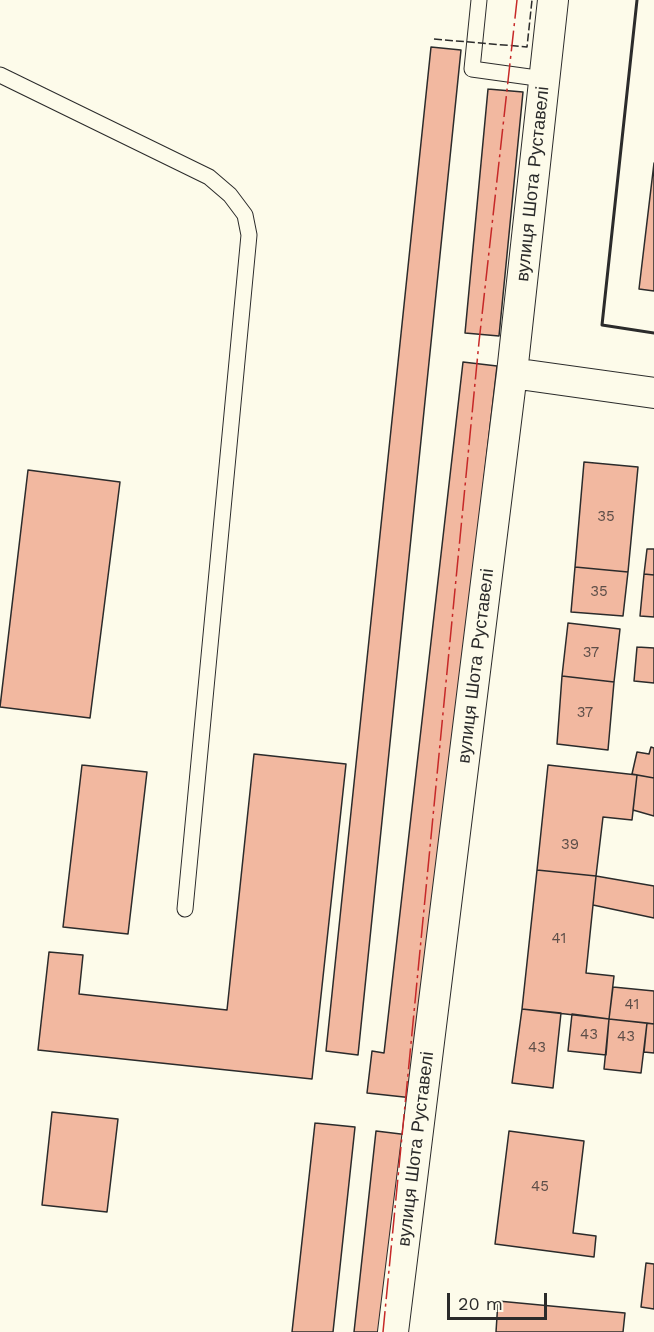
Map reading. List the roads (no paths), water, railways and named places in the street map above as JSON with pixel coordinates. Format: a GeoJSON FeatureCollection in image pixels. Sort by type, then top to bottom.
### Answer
{"type":"FeatureCollection","features":[{"type":"Feature","properties":{"kind":"street","name":"вулиця Шота Руставелі"},"geometry":{"type":"LineString","coordinates":[[393,1332],[512,373],[553,0]]}},
{"type":"Feature","properties":{"kind":"street"},"geometry":{"type":"LineString","coordinates":[[512,373],[654,393]]}},
{"type":"Feature","properties":{"kind":"lane"},"geometry":{"type":"LineString","coordinates":[[479,0],[472,69],[544,79]]}},
{"type":"Feature","properties":{"kind":"lane"},"geometry":{"type":"LineString","coordinates":[[0,75],[209,177],[230,195],[245,215],[249,235],[185,909]]}}]}
